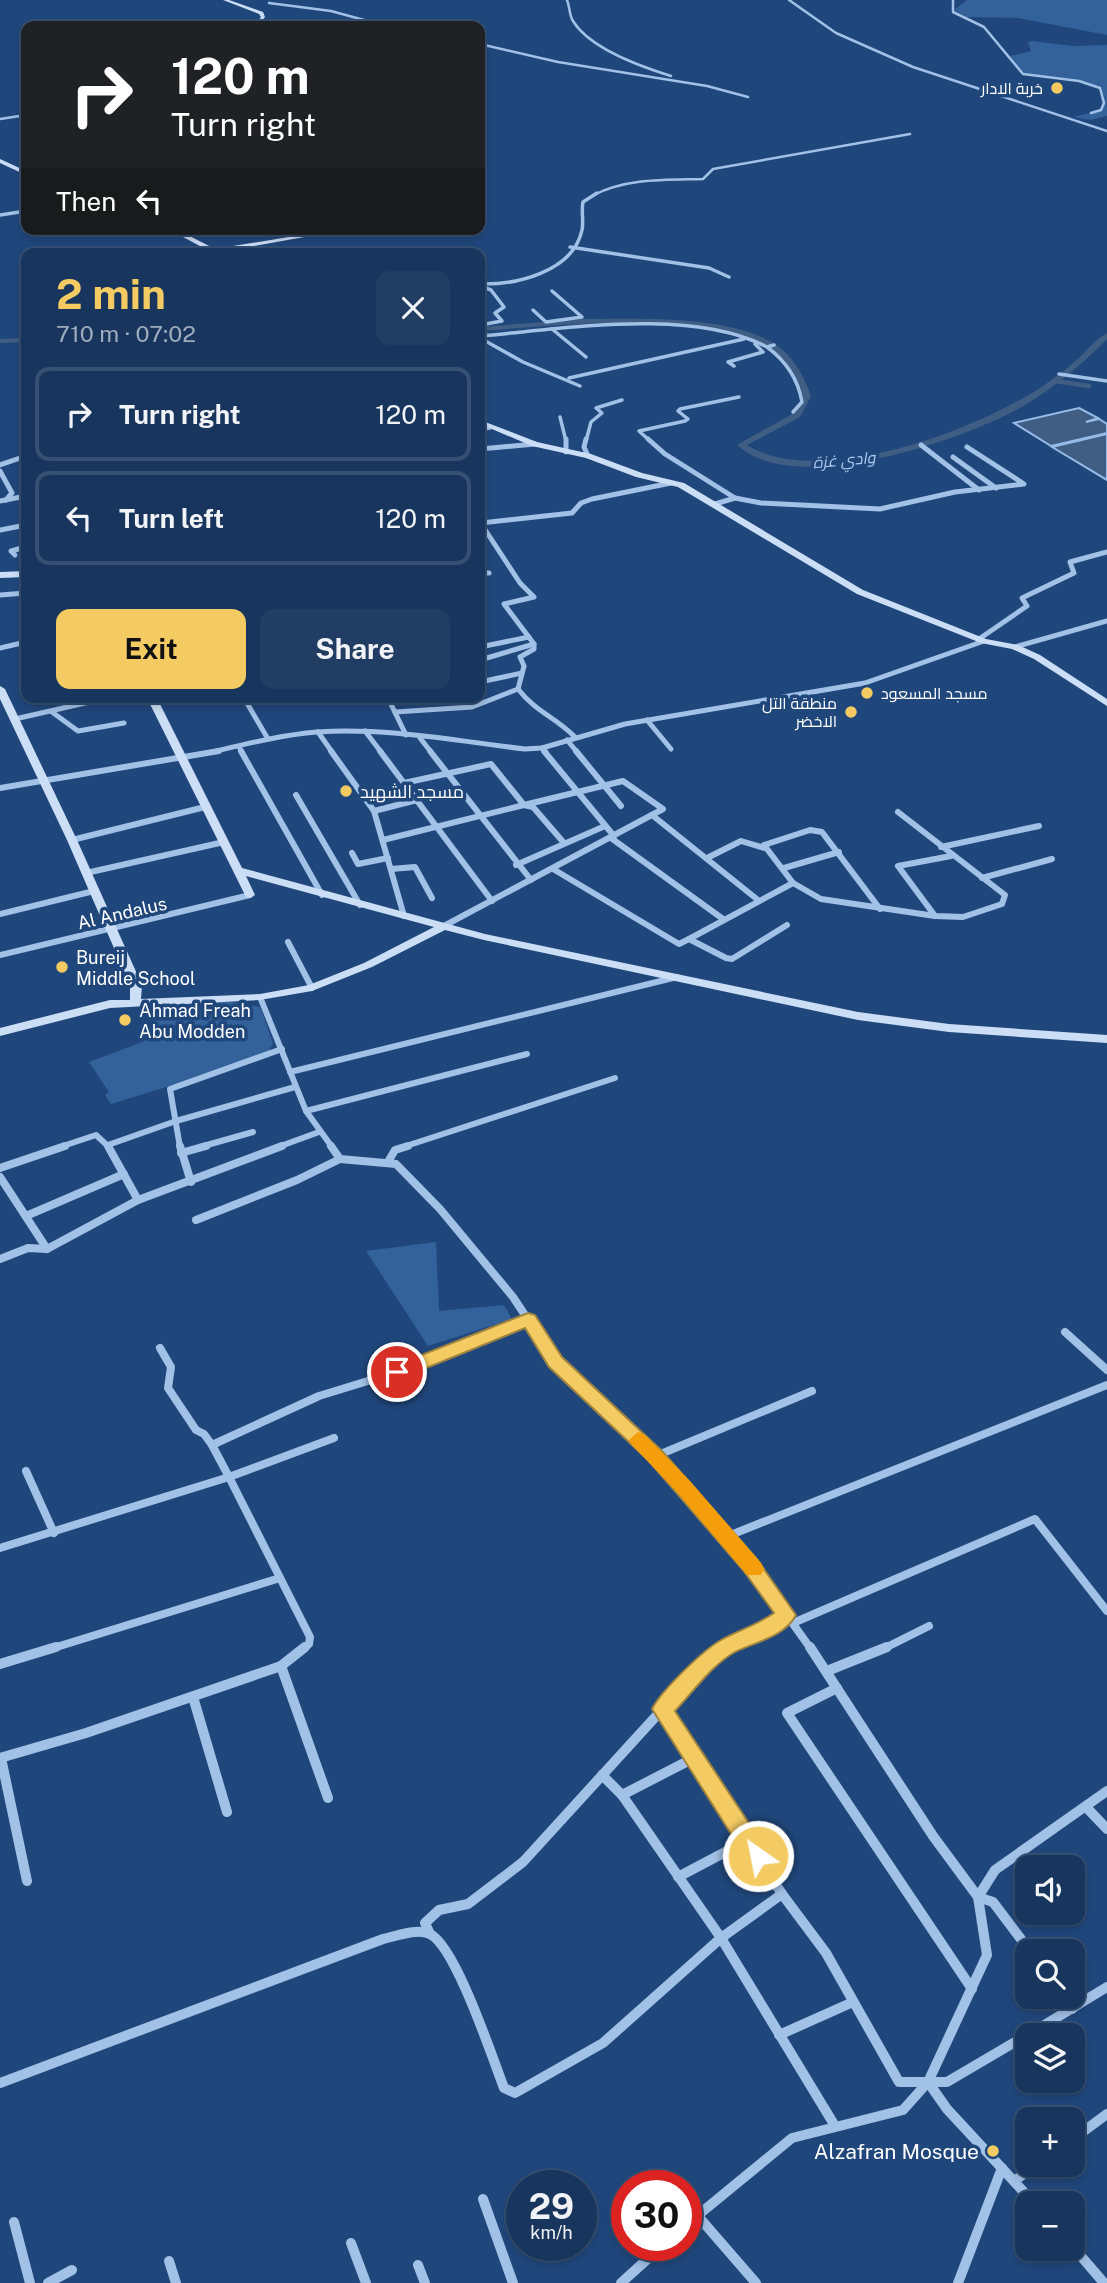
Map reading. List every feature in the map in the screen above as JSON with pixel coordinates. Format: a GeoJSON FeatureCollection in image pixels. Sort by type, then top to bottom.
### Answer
{"type":"FeatureCollection","features":[{"type":"Feature","properties":{"kind":"street"},"geometry":{"type":"LineString","coordinates":[[229,0],[262,14],[259,21]]}},
{"type":"Feature","properties":{"kind":"street"},"geometry":{"type":"LineString","coordinates":[[567,0],[572,19],[587,36],[625,61],[682,80],[748,97]]}},
{"type":"Feature","properties":{"kind":"street"},"geometry":{"type":"LineString","coordinates":[[789,0],[836,33],[913,67],[1107,131]]}},
{"type":"Feature","properties":{"kind":"street"},"geometry":{"type":"LineString","coordinates":[[953,0],[953,12],[984,27],[1023,74],[1079,82],[1100,88],[1104,103],[1101,110],[1091,113]]}},
{"type":"Feature","properties":{"kind":"street"},"geometry":{"type":"LineString","coordinates":[[269,3],[324,9],[368,21]]}},
{"type":"Feature","properties":{"kind":"street"},"geometry":{"type":"LineString","coordinates":[[485,46],[526,58],[637,76],[682,80]]}},
{"type":"Feature","properties":{"kind":"street"},"geometry":{"type":"LineString","coordinates":[[0,119],[21,116]]}},
{"type":"Feature","properties":{"kind":"street"},"geometry":{"type":"LineString","coordinates":[[485,285],[520,282],[552,266],[582,232],[583,202],[610,188],[703,179],[713,169],[910,134]]}},
{"type":"Feature","properties":{"kind":"street"},"geometry":{"type":"LineString","coordinates":[[0,161],[21,171]]}},
{"type":"Feature","properties":{"kind":"street"},"geometry":{"type":"LineString","coordinates":[[0,215],[21,212]]}},
{"type":"Feature","properties":{"kind":"street"},"geometry":{"type":"LineString","coordinates":[[182,235],[207,248]]}},
{"type":"Feature","properties":{"kind":"street"},"geometry":{"type":"LineString","coordinates":[[244,248],[313,235]]}},
{"type":"Feature","properties":{"kind":"street"},"geometry":{"type":"LineString","coordinates":[[570,247],[709,268],[729,277]]}},
{"type":"Feature","properties":{"kind":"street"},"geometry":{"type":"LineString","coordinates":[[485,287],[491,290],[504,307],[495,313],[502,321],[485,324]]}},
{"type":"Feature","properties":{"kind":"street"},"geometry":{"type":"LineString","coordinates":[[485,336],[552,329],[557,324],[582,317],[552,290]]}},
{"type":"Feature","properties":{"kind":"street"},"geometry":{"type":"LineString","coordinates":[[533,310],[547,322],[557,324],[652,323],[733,331],[746,336],[771,346],[786,364],[800,386],[802,402],[798,413]]}},
{"type":"Feature","properties":{"kind":"street"},"geometry":{"type":"LineString","coordinates":[[552,329],[586,357]]}},
{"type":"Feature","properties":{"kind":"street"},"geometry":{"type":"LineString","coordinates":[[733,331],[744,340],[759,346],[763,352],[728,362],[734,366]]}},
{"type":"Feature","properties":{"kind":"street"},"geometry":{"type":"LineString","coordinates":[[485,340],[559,378],[744,340]]}},
{"type":"Feature","properties":{"kind":"street"},"geometry":{"type":"LineString","coordinates":[[1059,374],[1107,381]]}},
{"type":"Feature","properties":{"kind":"street"},"geometry":{"type":"LineString","coordinates":[[569,378],[580,386]]}},
{"type":"Feature","properties":{"kind":"street"},"geometry":{"type":"LineString","coordinates":[[739,397],[680,409],[678,411],[688,419],[685,421],[639,430],[665,454],[735,498],[761,503],[880,509],[1024,484],[967,447]]}},
{"type":"Feature","properties":{"kind":"street"},"geometry":{"type":"LineString","coordinates":[[589,456],[584,447],[591,422],[602,413],[596,408],[622,400]]}},
{"type":"Feature","properties":{"kind":"street"},"geometry":{"type":"LineString","coordinates":[[560,417],[568,448],[566,452]]}},
{"type":"Feature","properties":{"kind":"street"},"geometry":{"type":"LineString","coordinates":[[485,425],[535,444],[589,456],[696,492],[860,592],[981,640],[1015,647],[1037,657],[1107,703]]}},
{"type":"Feature","properties":{"kind":"street"},"geometry":{"type":"LineString","coordinates":[[485,429],[490,428]]}},
{"type":"Feature","properties":{"kind":"street"},"geometry":{"type":"LineString","coordinates":[[485,449],[535,444]]}},
{"type":"Feature","properties":{"kind":"street"},"geometry":{"type":"LineString","coordinates":[[923,446],[927,453],[979,490]]}},
{"type":"Feature","properties":{"kind":"street"},"geometry":{"type":"LineString","coordinates":[[953,457],[996,488]]}},
{"type":"Feature","properties":{"kind":"street"},"geometry":{"type":"LineString","coordinates":[[0,465],[21,458]]}},
{"type":"Feature","properties":{"kind":"street"},"geometry":{"type":"LineString","coordinates":[[0,471],[12,493],[3,501]]}},
{"type":"Feature","properties":{"kind":"street"},"geometry":{"type":"LineString","coordinates":[[485,522],[572,513],[581,503],[592,499],[671,483]]}},
{"type":"Feature","properties":{"kind":"street"},"geometry":{"type":"LineString","coordinates":[[0,487],[9,485]]}},
{"type":"Feature","properties":{"kind":"street"},"geometry":{"type":"LineString","coordinates":[[3,501],[21,497]]}},
{"type":"Feature","properties":{"kind":"street"},"geometry":{"type":"LineString","coordinates":[[715,504],[735,498]]}},
{"type":"Feature","properties":{"kind":"street"},"geometry":{"type":"LineString","coordinates":[[0,530],[21,525]]}},
{"type":"Feature","properties":{"kind":"street"},"geometry":{"type":"LineString","coordinates":[[485,530],[520,583],[534,597],[504,604],[534,644],[534,649],[520,657],[524,666],[518,689]]}},
{"type":"Feature","properties":{"kind":"street"},"geometry":{"type":"LineString","coordinates":[[15,555],[11,551],[21,548]]}},
{"type":"Feature","properties":{"kind":"street"},"geometry":{"type":"LineString","coordinates":[[0,788],[318,732],[365,731],[525,749],[542,748],[575,737],[647,720],[865,683],[981,640],[1027,606],[1022,598],[1074,573],[1070,562],[1107,552]]}},
{"type":"Feature","properties":{"kind":"street"},"geometry":{"type":"LineString","coordinates":[[0,575],[21,573]]}},
{"type":"Feature","properties":{"kind":"street"},"geometry":{"type":"LineString","coordinates":[[0,595],[21,593]]}},
{"type":"Feature","properties":{"kind":"street"},"geometry":{"type":"LineString","coordinates":[[1015,647],[1107,621]]}},
{"type":"Feature","properties":{"kind":"street"},"geometry":{"type":"LineString","coordinates":[[485,646],[529,637]]}},
{"type":"Feature","properties":{"kind":"street"},"geometry":{"type":"LineString","coordinates":[[0,648],[21,643]]}},
{"type":"Feature","properties":{"kind":"street"},"geometry":{"type":"LineString","coordinates":[[485,659],[534,644]]}},
{"type":"Feature","properties":{"kind":"street"},"geometry":{"type":"LineString","coordinates":[[485,681],[522,673]]}},
{"type":"Feature","properties":{"kind":"street"},"geometry":{"type":"LineString","coordinates":[[0,689],[4,703],[15,719],[72,840],[136,985],[131,1003]]}},
{"type":"Feature","properties":{"kind":"street"},"geometry":{"type":"LineString","coordinates":[[518,689],[534,709],[560,722],[575,737]]}},
{"type":"Feature","properties":{"kind":"street"},"geometry":{"type":"LineString","coordinates":[[485,702],[518,689]]}},
{"type":"Feature","properties":{"kind":"street"},"geometry":{"type":"LineString","coordinates":[[0,722],[87,703]]}},
{"type":"Feature","properties":{"kind":"street"},"geometry":{"type":"LineString","coordinates":[[154,703],[179,758],[240,871],[250,895]]}},
{"type":"Feature","properties":{"kind":"street"},"geometry":{"type":"LineString","coordinates":[[247,703],[268,739]]}},
{"type":"Feature","properties":{"kind":"street"},"geometry":{"type":"LineString","coordinates":[[390,703],[406,734]]}},
{"type":"Feature","properties":{"kind":"street"},"geometry":{"type":"LineString","coordinates":[[395,712],[472,707],[482,703]]}},
{"type":"Feature","properties":{"kind":"street"},"geometry":{"type":"LineString","coordinates":[[52,712],[78,731],[124,723]]}},
{"type":"Feature","properties":{"kind":"street"},"geometry":{"type":"LineString","coordinates":[[647,720],[671,749]]}},
{"type":"Feature","properties":{"kind":"street"},"geometry":{"type":"LineString","coordinates":[[365,731],[492,901]]}},
{"type":"Feature","properties":{"kind":"street"},"geometry":{"type":"LineString","coordinates":[[318,732],[374,811],[404,916]]}},
{"type":"Feature","properties":{"kind":"street"},"geometry":{"type":"LineString","coordinates":[[420,738],[478,816],[531,880]]}},
{"type":"Feature","properties":{"kind":"street"},"geometry":{"type":"LineString","coordinates":[[567,740],[621,806]]}},
{"type":"Feature","properties":{"kind":"street"},"geometry":{"type":"LineString","coordinates":[[239,747],[322,895]]}},
{"type":"Feature","properties":{"kind":"street"},"geometry":{"type":"LineString","coordinates":[[542,748],[580,792],[612,837],[723,919]]}},
{"type":"Feature","properties":{"kind":"street"},"geometry":{"type":"LineString","coordinates":[[404,783],[491,764],[524,805],[533,807],[564,844]]}},
{"type":"Feature","properties":{"kind":"street"},"geometry":{"type":"LineString","coordinates":[[0,1034],[131,1003],[260,997],[312,988],[359,970],[663,809],[623,781],[383,839]]}},
{"type":"Feature","properties":{"kind":"street"},"geometry":{"type":"LineString","coordinates":[[296,795],[360,905]]}},
{"type":"Feature","properties":{"kind":"street"},"geometry":{"type":"LineString","coordinates":[[374,811],[417,800]]}},
{"type":"Feature","properties":{"kind":"street"},"geometry":{"type":"LineString","coordinates":[[72,840],[205,807]]}},
{"type":"Feature","properties":{"kind":"street"},"geometry":{"type":"LineString","coordinates":[[706,858],[740,839],[747,839],[764,848],[793,883],[821,899],[880,909],[962,917],[1002,904],[1005,895],[951,856],[898,812]]}},
{"type":"Feature","properties":{"kind":"street"},"geometry":{"type":"LineString","coordinates":[[652,815],[758,900]]}},
{"type":"Feature","properties":{"kind":"street"},"geometry":{"type":"LineString","coordinates":[[516,864],[605,826]]}},
{"type":"Feature","properties":{"kind":"street"},"geometry":{"type":"LineString","coordinates":[[941,847],[1039,826]]}},
{"type":"Feature","properties":{"kind":"street"},"geometry":{"type":"LineString","coordinates":[[764,848],[767,844],[810,830],[822,832],[880,909]]}},
{"type":"Feature","properties":{"kind":"street"},"geometry":{"type":"LineString","coordinates":[[86,873],[224,842]]}},
{"type":"Feature","properties":{"kind":"street"},"geometry":{"type":"LineString","coordinates":[[784,869],[839,852]]}},
{"type":"Feature","properties":{"kind":"street"},"geometry":{"type":"LineString","coordinates":[[352,853],[358,864],[387,858]]}},
{"type":"Feature","properties":{"kind":"street"},"geometry":{"type":"LineString","coordinates":[[935,916],[898,866],[951,856]]}},
{"type":"Feature","properties":{"kind":"street"},"geometry":{"type":"LineString","coordinates":[[982,878],[1052,859]]}},
{"type":"Feature","properties":{"kind":"street"},"geometry":{"type":"LineString","coordinates":[[391,869],[415,867],[432,898]]}},
{"type":"Feature","properties":{"kind":"street"},"geometry":{"type":"LineString","coordinates":[[553,869],[679,944],[793,883]]}},
{"type":"Feature","properties":{"kind":"street"},"geometry":{"type":"LineString","coordinates":[[240,871],[442,927],[870,1018],[949,1028],[1107,1039]]}},
{"type":"Feature","properties":{"kind":"street"},"geometry":{"type":"LineString","coordinates":[[0,914],[94,891]]}},
{"type":"Feature","properties":{"kind":"street","name":"Al Andalus"},"geometry":{"type":"LineString","coordinates":[[0,956],[250,895]]}},
{"type":"Feature","properties":{"kind":"street"},"geometry":{"type":"LineString","coordinates":[[689,939],[733,959],[787,925]]}},
{"type":"Feature","properties":{"kind":"street"},"geometry":{"type":"LineString","coordinates":[[288,942],[312,988]]}},
{"type":"Feature","properties":{"kind":"street"},"geometry":{"type":"LineString","coordinates":[[290,1072],[678,977]]}},
{"type":"Feature","properties":{"kind":"street"},"geometry":{"type":"LineString","coordinates":[[260,997],[306,1111],[340,1159],[396,1164],[440,1209],[528,1320],[556,1362],[656,1456],[728,1536],[827,1671],[933,1836],[978,1897],[987,1955],[928,2082],[903,2110],[792,2138],[702,2212]]}},
{"type":"Feature","properties":{"kind":"street"},"geometry":{"type":"LineString","coordinates":[[191,1182],[181,1153],[170,1089],[282,1049]]}},
{"type":"Feature","properties":{"kind":"street"},"geometry":{"type":"LineString","coordinates":[[306,1111],[527,1054]]}},
{"type":"Feature","properties":{"kind":"street"},"geometry":{"type":"LineString","coordinates":[[388,1162],[395,1150],[615,1078]]}},
{"type":"Feature","properties":{"kind":"street"},"geometry":{"type":"LineString","coordinates":[[108,1145],[176,1121],[295,1087]]}},
{"type":"Feature","properties":{"kind":"street"},"geometry":{"type":"LineString","coordinates":[[181,1153],[253,1132]]}},
{"type":"Feature","properties":{"kind":"street"},"geometry":{"type":"LineString","coordinates":[[0,1258],[34,1246],[47,1249],[138,1199],[191,1182],[319,1132]]}},
{"type":"Feature","properties":{"kind":"street"},"geometry":{"type":"LineString","coordinates":[[0,1168],[96,1135],[108,1145],[138,1199]]}},
{"type":"Feature","properties":{"kind":"street"},"geometry":{"type":"LineString","coordinates":[[195,1220],[337,1165],[340,1159]]}},
{"type":"Feature","properties":{"kind":"street"},"geometry":{"type":"LineString","coordinates":[[26,1216],[124,1174]]}},
{"type":"Feature","properties":{"kind":"street"},"geometry":{"type":"LineString","coordinates":[[0,1177],[47,1249]]}},
{"type":"Feature","properties":{"kind":"street"},"geometry":{"type":"LineString","coordinates":[[212,1444],[319,1396],[397,1372],[528,1320]]}},
{"type":"Feature","properties":{"kind":"street"},"geometry":{"type":"LineString","coordinates":[[1065,1332],[1107,1370]]}},
{"type":"Feature","properties":{"kind":"street"},"geometry":{"type":"LineString","coordinates":[[27,1881],[0,1758],[281,1666],[309,1644],[310,1637],[212,1444],[204,1434],[196,1430],[168,1388],[173,1377],[172,1368],[160,1348]]}},
{"type":"Feature","properties":{"kind":"street"},"geometry":{"type":"LineString","coordinates":[[728,1536],[985,1436],[1107,1385]]}},
{"type":"Feature","properties":{"kind":"street"},"geometry":{"type":"LineString","coordinates":[[656,1456],[812,1391]]}},
{"type":"Feature","properties":{"kind":"street"},"geometry":{"type":"LineString","coordinates":[[0,1548],[229,1478],[334,1438]]}},
{"type":"Feature","properties":{"kind":"street"},"geometry":{"type":"LineString","coordinates":[[26,1471],[54,1533]]}},
{"type":"Feature","properties":{"kind":"street"},"geometry":{"type":"LineString","coordinates":[[782,1894],[721,1938],[603,2043],[515,2093],[505,2088],[449,1951],[430,1934],[425,1923],[432,1915],[451,1906],[468,1904],[523,1862],[662,1709],[709,1661],[728,1647],[1035,1519],[1107,1611]]}},
{"type":"Feature","properties":{"kind":"street"},"geometry":{"type":"LineString","coordinates":[[0,1664],[280,1578]]}},
{"type":"Feature","properties":{"kind":"street"},"geometry":{"type":"LineString","coordinates":[[827,1671],[870,1655],[929,1626]]}},
{"type":"Feature","properties":{"kind":"street"},"geometry":{"type":"LineString","coordinates":[[281,1666],[328,1798]]}},
{"type":"Feature","properties":{"kind":"street"},"geometry":{"type":"LineString","coordinates":[[837,1688],[787,1713],[972,1989]]}},
{"type":"Feature","properties":{"kind":"street"},"geometry":{"type":"LineString","coordinates":[[193,1697],[226,1812]]}},
{"type":"Feature","properties":{"kind":"street"},"geometry":{"type":"LineString","coordinates":[[662,1709],[782,1894],[826,1953],[900,2082],[947,2082],[1015,2042]]}},
{"type":"Feature","properties":{"kind":"street"},"geometry":{"type":"LineString","coordinates":[[622,1795],[692,1759]]}},
{"type":"Feature","properties":{"kind":"street"},"geometry":{"type":"LineString","coordinates":[[602,1775],[622,1795],[721,1938],[835,2126]]}},
{"type":"Feature","properties":{"kind":"street"},"geometry":{"type":"LineString","coordinates":[[978,1897],[995,1870],[1107,1791]]}},
{"type":"Feature","properties":{"kind":"street"},"geometry":{"type":"LineString","coordinates":[[1086,1807],[1107,1829]]}},
{"type":"Feature","properties":{"kind":"street"},"geometry":{"type":"LineString","coordinates":[[678,1877],[748,1840]]}},
{"type":"Feature","properties":{"kind":"street"},"geometry":{"type":"LineString","coordinates":[[978,1897],[993,1902],[1021,1939]]}},
{"type":"Feature","properties":{"kind":"street"},"geometry":{"type":"LineString","coordinates":[[0,2083],[383,1940],[414,1932],[430,1934]]}},
{"type":"Feature","properties":{"kind":"street"},"geometry":{"type":"LineString","coordinates":[[1085,2001],[1107,1987]]}},
{"type":"Feature","properties":{"kind":"street"},"geometry":{"type":"LineString","coordinates":[[779,2035],[853,2002]]}},
{"type":"Feature","properties":{"kind":"street"},"geometry":{"type":"LineString","coordinates":[[1048,2023],[1072,2009]]}},
{"type":"Feature","properties":{"kind":"street"},"geometry":{"type":"LineString","coordinates":[[928,2082],[947,2109],[1023,2191]]}},
{"type":"Feature","properties":{"kind":"street"},"geometry":{"type":"LineString","coordinates":[[1085,2130],[1107,2114]]}},
{"type":"Feature","properties":{"kind":"street"},"geometry":{"type":"LineString","coordinates":[[958,2283],[1002,2168]]}},
{"type":"Feature","properties":{"kind":"street"},"geometry":{"type":"LineString","coordinates":[[1014,2181],[1020,2177]]}},
{"type":"Feature","properties":{"kind":"street"},"geometry":{"type":"LineString","coordinates":[[483,2199],[513,2283]]}},
{"type":"Feature","properties":{"kind":"street"},"geometry":{"type":"LineString","coordinates":[[14,2222],[30,2283]]}},
{"type":"Feature","properties":{"kind":"street"},"geometry":{"type":"LineString","coordinates":[[702,2222],[757,2283]]}},
{"type":"Feature","properties":{"kind":"street"},"geometry":{"type":"LineString","coordinates":[[351,2243],[366,2283]]}},
{"type":"Feature","properties":{"kind":"street"},"geometry":{"type":"LineString","coordinates":[[169,2261],[176,2283]]}},
{"type":"Feature","properties":{"kind":"street"},"geometry":{"type":"LineString","coordinates":[[621,2283],[645,2261]]}},
{"type":"Feature","properties":{"kind":"street"},"geometry":{"type":"LineString","coordinates":[[1085,2261],[1104,2283]]}},
{"type":"Feature","properties":{"kind":"street"},"geometry":{"type":"LineString","coordinates":[[418,2265],[425,2283]]}},
{"type":"Feature","properties":{"kind":"street"},"geometry":{"type":"LineString","coordinates":[[48,2283],[72,2270]]}},
{"type":"Feature","properties":{"kind":"shaded area"},"geometry":{"type":"Polygon","coordinates":[[[967,0],[1107,0],[1107,35],[1018,18],[967,17],[954,10],[967,0]]]}},
{"type":"Feature","properties":{"kind":"shaded area"},"geometry":{"type":"Polygon","coordinates":[[[1028,42],[1074,46],[1107,45],[1107,116],[1090,120],[1073,117],[1102,110],[1101,89],[1081,82],[1024,74],[1010,56],[1031,51],[1028,42]]]}},
{"type":"Feature","properties":{"kind":"shaded area"},"geometry":{"type":"Polygon","coordinates":[[[1079,408],[1098,418],[1086,422],[1099,419],[1107,424],[1107,433],[1051,446],[1014,423],[1079,408]]]}},
{"type":"Feature","properties":{"kind":"shaded area"},"geometry":{"type":"Polygon","coordinates":[[[1107,434],[1107,480],[1052,447],[1107,434]]]}},
{"type":"Feature","properties":{"kind":"shaded area"},"geometry":{"type":"Polygon","coordinates":[[[225,1001],[260,1007],[273,1043],[269,1051],[228,1068],[111,1104],[105,1095],[109,1092],[89,1062],[155,1037],[148,1005],[225,1001]]]}},
{"type":"Feature","properties":{"kind":"shaded area"},"geometry":{"type":"Polygon","coordinates":[[[436,1242],[439,1311],[504,1305],[512,1319],[428,1346],[366,1251],[436,1242]]]}},
{"type":"Feature","properties":{"kind":"waterway","name":"وادي غزة"},"geometry":{"type":"LineString","coordinates":[[485,329],[625,321],[693,324],[742,332],[764,341],[783,354],[798,372],[807,396],[797,415],[741,445],[761,456],[810,463],[870,457],[908,449],[982,424],[1050,385],[1080,362],[1107,335]]}},
{"type":"Feature","properties":{"kind":"waterway","name":"وادي غزة"},"geometry":{"type":"LineString","coordinates":[[0,341],[21,340]]}},
{"type":"Feature","properties":{"kind":"waterway"},"geometry":{"type":"LineString","coordinates":[[1055,381],[1089,386]]}},
{"type":"Feature","properties":{"kind":"slow traffic"},"geometry":{"type":"LineString","coordinates":[[638,1440],[684,1486],[754,1569]]}},
{"type":"Feature","properties":{"kind":"place","name":"خربة الادار"},"geometry":{"type":"Point","coordinates":[1057,88]}},
{"type":"Feature","properties":{"kind":"place","name":"مسجد المسعود"},"geometry":{"type":"Point","coordinates":[867,693]}},
{"type":"Feature","properties":{"kind":"place","name":"منطقة التل الاخضر"},"geometry":{"type":"Point","coordinates":[851,712]}},
{"type":"Feature","properties":{"kind":"place","name":"مسجد الشهيد"},"geometry":{"type":"Point","coordinates":[346,791]}},
{"type":"Feature","properties":{"kind":"place","name":"Bureij Middle School"},"geometry":{"type":"Point","coordinates":[62,967]}},
{"type":"Feature","properties":{"kind":"place","name":"Ahmad Freah Abu Modden"},"geometry":{"type":"Point","coordinates":[125,1020]}},
{"type":"Feature","properties":{"kind":"place","name":"Alzafran Mosque"},"geometry":{"type":"Point","coordinates":[993,2151]}},
{"type":"Feature","properties":{"kind":"route"},"geometry":{"type":"LineString","coordinates":[[397,1372],[528,1320],[556,1362],[656,1456],[750,1564],[786,1615],[759,1634],[728,1647],[714,1657],[700,1668],[662,1709],[692,1759],[758,1856]]}}]}
